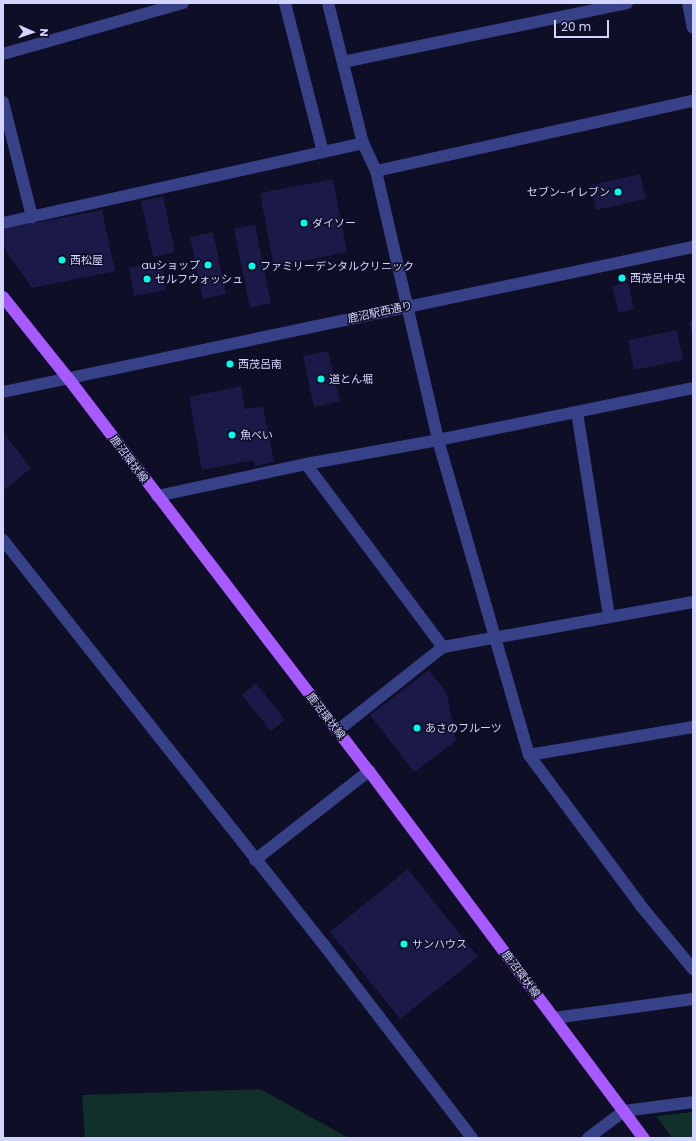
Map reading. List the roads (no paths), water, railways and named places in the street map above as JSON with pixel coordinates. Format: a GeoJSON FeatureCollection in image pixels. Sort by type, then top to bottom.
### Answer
{"type":"FeatureCollection","features":[{"type":"Feature","properties":{"kind":"main road","name":"鹿沼環状線"},"geometry":{"type":"LineString","coordinates":[[3,297],[68,378],[369,771],[644,1138]]}},
{"type":"Feature","properties":{"kind":"street"},"geometry":{"type":"LineString","coordinates":[[3,54],[183,3]]}},
{"type":"Feature","properties":{"kind":"street"},"geometry":{"type":"LineString","coordinates":[[286,3],[322,152]]}},
{"type":"Feature","properties":{"kind":"street"},"geometry":{"type":"LineString","coordinates":[[328,3],[363,143],[376,171],[409,306],[438,440],[529,755],[642,906],[693,969]]}},
{"type":"Feature","properties":{"kind":"street"},"geometry":{"type":"LineString","coordinates":[[343,62],[627,3]]}},
{"type":"Feature","properties":{"kind":"street"},"geometry":{"type":"LineString","coordinates":[[688,3],[693,28]]}},
{"type":"Feature","properties":{"kind":"street"},"geometry":{"type":"LineString","coordinates":[[376,171],[693,101]]}},
{"type":"Feature","properties":{"kind":"street"},"geometry":{"type":"LineString","coordinates":[[3,102],[32,217]]}},
{"type":"Feature","properties":{"kind":"street"},"geometry":{"type":"LineString","coordinates":[[3,224],[363,143]]}},
{"type":"Feature","properties":{"kind":"street","name":"鹿沼駅西通り"},"geometry":{"type":"LineString","coordinates":[[3,392],[693,247]]}},
{"type":"Feature","properties":{"kind":"street"},"geometry":{"type":"LineString","coordinates":[[157,496],[306,464],[438,440],[693,389]]}},
{"type":"Feature","properties":{"kind":"street"},"geometry":{"type":"LineString","coordinates":[[577,412],[610,616]]}},
{"type":"Feature","properties":{"kind":"street"},"geometry":{"type":"LineString","coordinates":[[306,464],[443,647]]}},
{"type":"Feature","properties":{"kind":"street"},"geometry":{"type":"LineString","coordinates":[[3,540],[324,946],[472,1138]]}},
{"type":"Feature","properties":{"kind":"street"},"geometry":{"type":"LineString","coordinates":[[337,731],[443,647],[693,602]]}},
{"type":"Feature","properties":{"kind":"street"},"geometry":{"type":"LineString","coordinates":[[529,755],[693,726]]}},
{"type":"Feature","properties":{"kind":"street"},"geometry":{"type":"LineString","coordinates":[[255,860],[369,771]]}},
{"type":"Feature","properties":{"kind":"street"},"geometry":{"type":"LineString","coordinates":[[554,1018],[693,999]]}},
{"type":"Feature","properties":{"kind":"street"},"geometry":{"type":"LineString","coordinates":[[588,1138],[624,1111],[693,1102]]}},
{"type":"Feature","properties":{"kind":"place","name":"セブン-イレブン"},"geometry":{"type":"Point","coordinates":[618,192]}},
{"type":"Feature","properties":{"kind":"place","name":"ダイソー"},"geometry":{"type":"Point","coordinates":[304,223]}},
{"type":"Feature","properties":{"kind":"place","name":"西松屋"},"geometry":{"type":"Point","coordinates":[62,260]}},
{"type":"Feature","properties":{"kind":"place","name":"auショップ"},"geometry":{"type":"Point","coordinates":[208,265]}},
{"type":"Feature","properties":{"kind":"place","name":"ファミリーデンタルクリニック"},"geometry":{"type":"Point","coordinates":[252,266]}},
{"type":"Feature","properties":{"kind":"place","name":"西茂呂中央"},"geometry":{"type":"Point","coordinates":[622,278]}},
{"type":"Feature","properties":{"kind":"place","name":"セルフウォッシュ"},"geometry":{"type":"Point","coordinates":[147,279]}},
{"type":"Feature","properties":{"kind":"place","name":"西茂呂南"},"geometry":{"type":"Point","coordinates":[230,364]}},
{"type":"Feature","properties":{"kind":"place","name":"道とん堀"},"geometry":{"type":"Point","coordinates":[321,379]}},
{"type":"Feature","properties":{"kind":"place","name":"魚べい"},"geometry":{"type":"Point","coordinates":[232,435]}},
{"type":"Feature","properties":{"kind":"place","name":"あさのフルーツ"},"geometry":{"type":"Point","coordinates":[417,728]}},
{"type":"Feature","properties":{"kind":"place","name":"サンハウス"},"geometry":{"type":"Point","coordinates":[404,944]}}]}
